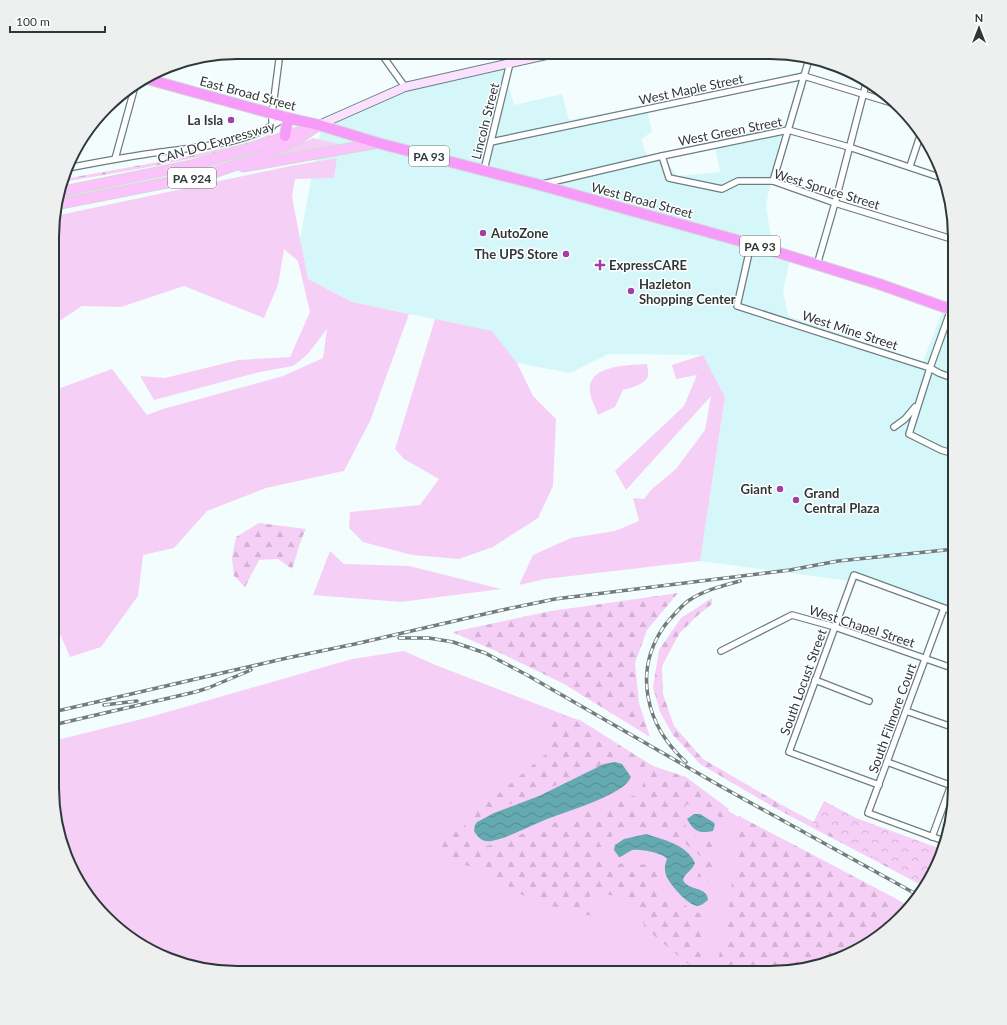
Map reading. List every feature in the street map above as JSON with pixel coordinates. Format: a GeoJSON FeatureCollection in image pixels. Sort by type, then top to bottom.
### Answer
{"type":"FeatureCollection","features":[{"type":"Feature","properties":{"kind":"highway","name":"East Broad Street"},"geometry":{"type":"LineString","coordinates":[[152,80],[272,114],[319,125]]}},
{"type":"Feature","properties":{"kind":"highway"},"geometry":{"type":"LineString","coordinates":[[285,136],[287,118]]}},
{"type":"Feature","properties":{"kind":"highway","name":"West Broad Street"},"geometry":{"type":"LineString","coordinates":[[319,125],[378,143],[540,185],[751,244],[879,284],[948,309]]}},
{"type":"Feature","properties":{"kind":"main road","name":"CAN DO Expressway"},"geometry":{"type":"LineString","coordinates":[[65,191],[192,165],[319,125]]}},
{"type":"Feature","properties":{"kind":"main road","name":"CAN DO Expressway"},"geometry":{"type":"LineString","coordinates":[[62,204],[208,175],[254,159],[297,140],[319,125]]}},
{"type":"Feature","properties":{"kind":"main road"},"geometry":{"type":"LineString","coordinates":[[208,175],[243,167],[378,143]]}},
{"type":"Feature","properties":{"kind":"street"},"geometry":{"type":"LineString","coordinates":[[272,127],[272,114],[279,59]]}},
{"type":"Feature","properties":{"kind":"street"},"geometry":{"type":"LineString","coordinates":[[385,59],[405,86]]}},
{"type":"Feature","properties":{"kind":"street","name":"Lincoln Street"},"geometry":{"type":"LineString","coordinates":[[484,170],[510,63],[509,59]]}},
{"type":"Feature","properties":{"kind":"street"},"geometry":{"type":"LineString","coordinates":[[319,125],[405,86],[528,59]]}},
{"type":"Feature","properties":{"kind":"street"},"geometry":{"type":"LineString","coordinates":[[773,181],[808,63]]}},
{"type":"Feature","properties":{"kind":"street","name":"West Maple Street"},"geometry":{"type":"LineString","coordinates":[[491,142],[804,76],[884,100]]}},
{"type":"Feature","properties":{"kind":"street"},"geometry":{"type":"LineString","coordinates":[[817,265],[835,203],[865,87]]}},
{"type":"Feature","properties":{"kind":"street"},"geometry":{"type":"LineString","coordinates":[[115,159],[133,93]]}},
{"type":"Feature","properties":{"kind":"street"},"geometry":{"type":"LineString","coordinates":[[74,167],[115,159],[224,143],[272,127],[287,118]]}},
{"type":"Feature","properties":{"kind":"street","name":"West Green Street"},"geometry":{"type":"LineString","coordinates":[[540,185],[662,156],[788,130],[849,147],[937,176]]}},
{"type":"Feature","properties":{"kind":"street"},"geometry":{"type":"LineString","coordinates":[[910,166],[919,139]]}},
{"type":"Feature","properties":{"kind":"street","name":"West Spruce Street"},"geometry":{"type":"LineString","coordinates":[[662,156],[669,178],[722,189],[738,181],[773,181],[835,203],[948,238]]}},
{"type":"Feature","properties":{"kind":"street","name":"West Mine Street"},"geometry":{"type":"LineString","coordinates":[[751,244],[737,306],[930,368],[948,376]]}},
{"type":"Feature","properties":{"kind":"street"},"geometry":{"type":"LineString","coordinates":[[948,321],[930,368],[909,434],[948,452]]}},
{"type":"Feature","properties":{"kind":"street"},"geometry":{"type":"LineString","coordinates":[[894,427],[905,419],[913,408],[917,406]]}},
{"type":"Feature","properties":{"kind":"street","name":"South Locust Street"},"geometry":{"type":"LineString","coordinates":[[879,785],[789,752],[854,575],[944,608]]}},
{"type":"Feature","properties":{"kind":"street"},"geometry":{"type":"LineString","coordinates":[[944,608],[948,609]]}},
{"type":"Feature","properties":{"kind":"street","name":"South Filmore Court"},"geometry":{"type":"LineString","coordinates":[[932,836],[868,813],[944,608]]}},
{"type":"Feature","properties":{"kind":"street","name":"West Chapel Street"},"geometry":{"type":"LineString","coordinates":[[721,651],[792,615],[835,627],[948,666]]}},
{"type":"Feature","properties":{"kind":"street"},"geometry":{"type":"LineString","coordinates":[[816,680],[869,702]]}},
{"type":"Feature","properties":{"kind":"street"},"geometry":{"type":"LineString","coordinates":[[906,711],[948,726]]}},
{"type":"Feature","properties":{"kind":"street"},"geometry":{"type":"LineString","coordinates":[[887,762],[948,784]]}},
{"type":"Feature","properties":{"kind":"street"},"geometry":{"type":"LineString","coordinates":[[940,840],[932,836],[948,798]]}},
{"type":"Feature","properties":{"kind":"shaded area"},"geometry":{"type":"Polygon","coordinates":[[[502,60],[514,105],[562,94],[569,120],[646,106],[652,131],[641,140],[648,157],[668,164],[678,176],[720,172],[715,147],[734,136],[783,127],[766,205],[772,244],[792,251],[783,291],[788,316],[923,362],[942,312],[948,313],[948,609],[881,585],[700,561],[725,397],[703,355],[609,354],[570,373],[517,363],[491,331],[352,302],[308,279],[300,239],[323,117],[502,60]]]}},
{"type":"Feature","properties":{"kind":"green space"},"geometry":{"type":"Polygon","coordinates":[[[271,134],[272,136],[199,157],[68,181],[69,178],[175,159],[250,142],[271,134]]]}},
{"type":"Feature","properties":{"kind":"green space"},"geometry":{"type":"Polygon","coordinates":[[[313,138],[343,145],[267,160],[266,158],[313,138]]]}},
{"type":"Feature","properties":{"kind":"green space"},"geometry":{"type":"Polygon","coordinates":[[[272,147],[246,157],[165,179],[63,200],[63,197],[168,176],[272,147]]]}},
{"type":"Feature","properties":{"kind":"green space"},"geometry":{"type":"Polygon","coordinates":[[[337,158],[334,178],[295,179],[292,197],[308,279],[352,302],[409,314],[370,421],[344,471],[266,488],[207,511],[174,548],[143,555],[138,596],[101,647],[70,657],[59,632],[59,389],[112,369],[147,415],[163,409],[283,376],[323,358],[327,329],[307,355],[293,366],[260,372],[154,400],[140,376],[165,378],[238,360],[290,357],[310,312],[298,261],[284,249],[278,285],[264,318],[184,286],[121,307],[82,306],[59,321],[59,225],[61,215],[290,166],[337,158]]]}},
{"type":"Feature","properties":{"kind":"green space"},"geometry":{"type":"Polygon","coordinates":[[[435,319],[492,331],[517,363],[533,396],[556,419],[553,486],[538,518],[493,547],[459,559],[412,555],[363,542],[349,528],[350,512],[420,505],[439,479],[404,459],[395,449],[435,319]]]}},
{"type":"Feature","properties":{"kind":"green space"},"geometry":{"type":"Polygon","coordinates":[[[703,355],[725,397],[700,561],[545,579],[519,585],[533,555],[571,538],[615,531],[639,521],[633,498],[644,499],[652,489],[676,469],[705,430],[711,396],[626,490],[615,471],[684,406],[697,375],[676,379],[672,365],[703,355]]]}},
{"type":"Feature","properties":{"kind":"green space"},"geometry":{"type":"Polygon","coordinates":[[[647,364],[648,374],[645,381],[623,390],[615,407],[598,415],[590,391],[591,382],[595,376],[602,371],[611,368],[647,364]]]}},
{"type":"Feature","properties":{"kind":"green space"},"geometry":{"type":"Polygon","coordinates":[[[259,523],[306,529],[292,569],[278,559],[259,560],[245,587],[234,576],[232,558],[236,537],[259,523]]]}},
{"type":"Feature","properties":{"kind":"green space"},"geometry":{"type":"Polygon","coordinates":[[[330,551],[344,564],[409,566],[501,589],[401,602],[313,595],[330,551]]]}},
{"type":"Feature","properties":{"kind":"green space"},"geometry":{"type":"Polygon","coordinates":[[[678,593],[647,630],[635,663],[639,703],[650,737],[564,684],[496,651],[452,632],[551,611],[678,593]]]}},
{"type":"Feature","properties":{"kind":"green space"},"geometry":{"type":"Polygon","coordinates":[[[712,598],[712,604],[697,616],[679,634],[662,666],[663,694],[674,726],[703,759],[789,809],[923,879],[920,884],[777,809],[700,764],[673,735],[660,712],[653,687],[659,650],[681,618],[712,598]]]}},
{"type":"Feature","properties":{"kind":"green space"},"geometry":{"type":"Polygon","coordinates":[[[404,651],[433,664],[573,718],[894,910],[881,927],[849,948],[827,957],[805,963],[782,966],[225,966],[202,963],[180,957],[158,948],[138,936],[111,914],[89,887],[77,867],[68,845],[62,823],[59,800],[59,740],[150,717],[352,659],[404,651]]]}},
{"type":"Feature","properties":{"kind":"green space"},"geometry":{"type":"Polygon","coordinates":[[[554,714],[580,720],[648,763],[638,774],[621,758],[465,823],[467,839],[487,846],[641,793],[644,780],[653,766],[686,777],[729,809],[722,819],[709,810],[687,804],[681,811],[689,835],[718,841],[709,883],[697,878],[704,859],[681,840],[650,827],[623,831],[599,842],[610,864],[632,863],[656,866],[664,894],[706,917],[701,945],[702,966],[691,966],[645,928],[639,910],[623,897],[589,892],[596,917],[540,903],[518,893],[486,870],[443,860],[442,847],[449,829],[486,804],[546,754],[554,714]]]}},
{"type":"Feature","properties":{"kind":"green space"},"geometry":{"type":"Polygon","coordinates":[[[824,801],[856,818],[938,848],[930,867],[920,883],[813,823],[824,801]]]}},
{"type":"Feature","properties":{"kind":"green space"},"geometry":{"type":"Polygon","coordinates":[[[739,816],[905,904],[896,914],[869,936],[849,948],[827,957],[805,963],[782,966],[717,966],[730,902],[739,816]]]}},
{"type":"Feature","properties":{"kind":"water"},"geometry":{"type":"Polygon","coordinates":[[[615,762],[622,764],[631,777],[624,786],[610,795],[547,819],[516,833],[492,841],[486,841],[479,838],[474,831],[477,822],[494,813],[539,796],[604,764],[615,762]]]}},
{"type":"Feature","properties":{"kind":"water"},"geometry":{"type":"Polygon","coordinates":[[[694,814],[700,814],[713,822],[715,824],[713,831],[700,832],[694,829],[687,819],[694,814]]]}},
{"type":"Feature","properties":{"kind":"water"},"geometry":{"type":"Polygon","coordinates":[[[646,834],[667,841],[686,851],[695,863],[683,880],[689,886],[701,890],[707,896],[708,900],[697,906],[693,905],[684,898],[666,875],[665,865],[667,859],[665,857],[657,853],[633,850],[619,857],[614,850],[615,845],[624,839],[646,834]]]}},
{"type":"Feature","properties":{"kind":"railway"},"geometry":{"type":"LineString","coordinates":[[59,711],[287,658],[555,599],[790,570],[838,561],[948,550]]}},
{"type":"Feature","properties":{"kind":"railway"},"geometry":{"type":"LineString","coordinates":[[686,762],[672,748],[661,732],[653,715],[648,697],[647,679],[649,661],[655,643],[665,625],[685,603],[707,591],[740,581]]}},
{"type":"Feature","properties":{"kind":"railway"},"geometry":{"type":"LineString","coordinates":[[399,638],[429,638],[453,642],[485,653],[527,675],[722,787],[914,893]]}},
{"type":"Feature","properties":{"kind":"railway"},"geometry":{"type":"LineString","coordinates":[[59,724],[195,692],[251,670]]}},
{"type":"Feature","properties":{"kind":"railway"},"geometry":{"type":"LineString","coordinates":[[104,705],[137,701]]}},
{"type":"Feature","properties":{"kind":"place","name":"La Isla"},"geometry":{"type":"Point","coordinates":[231,120]}},
{"type":"Feature","properties":{"kind":"place","name":"AutoZone"},"geometry":{"type":"Point","coordinates":[483,233]}},
{"type":"Feature","properties":{"kind":"place","name":"The UPS Store"},"geometry":{"type":"Point","coordinates":[566,254]}},
{"type":"Feature","properties":{"kind":"place","name":"ExpressCARE"},"geometry":{"type":"Point","coordinates":[600,265]}},
{"type":"Feature","properties":{"kind":"place","name":"Hazleton Shopping Center"},"geometry":{"type":"Point","coordinates":[631,291]}},
{"type":"Feature","properties":{"kind":"place","name":"Giant"},"geometry":{"type":"Point","coordinates":[780,489]}},
{"type":"Feature","properties":{"kind":"place","name":"Grand Central Plaza"},"geometry":{"type":"Point","coordinates":[796,500]}}]}
